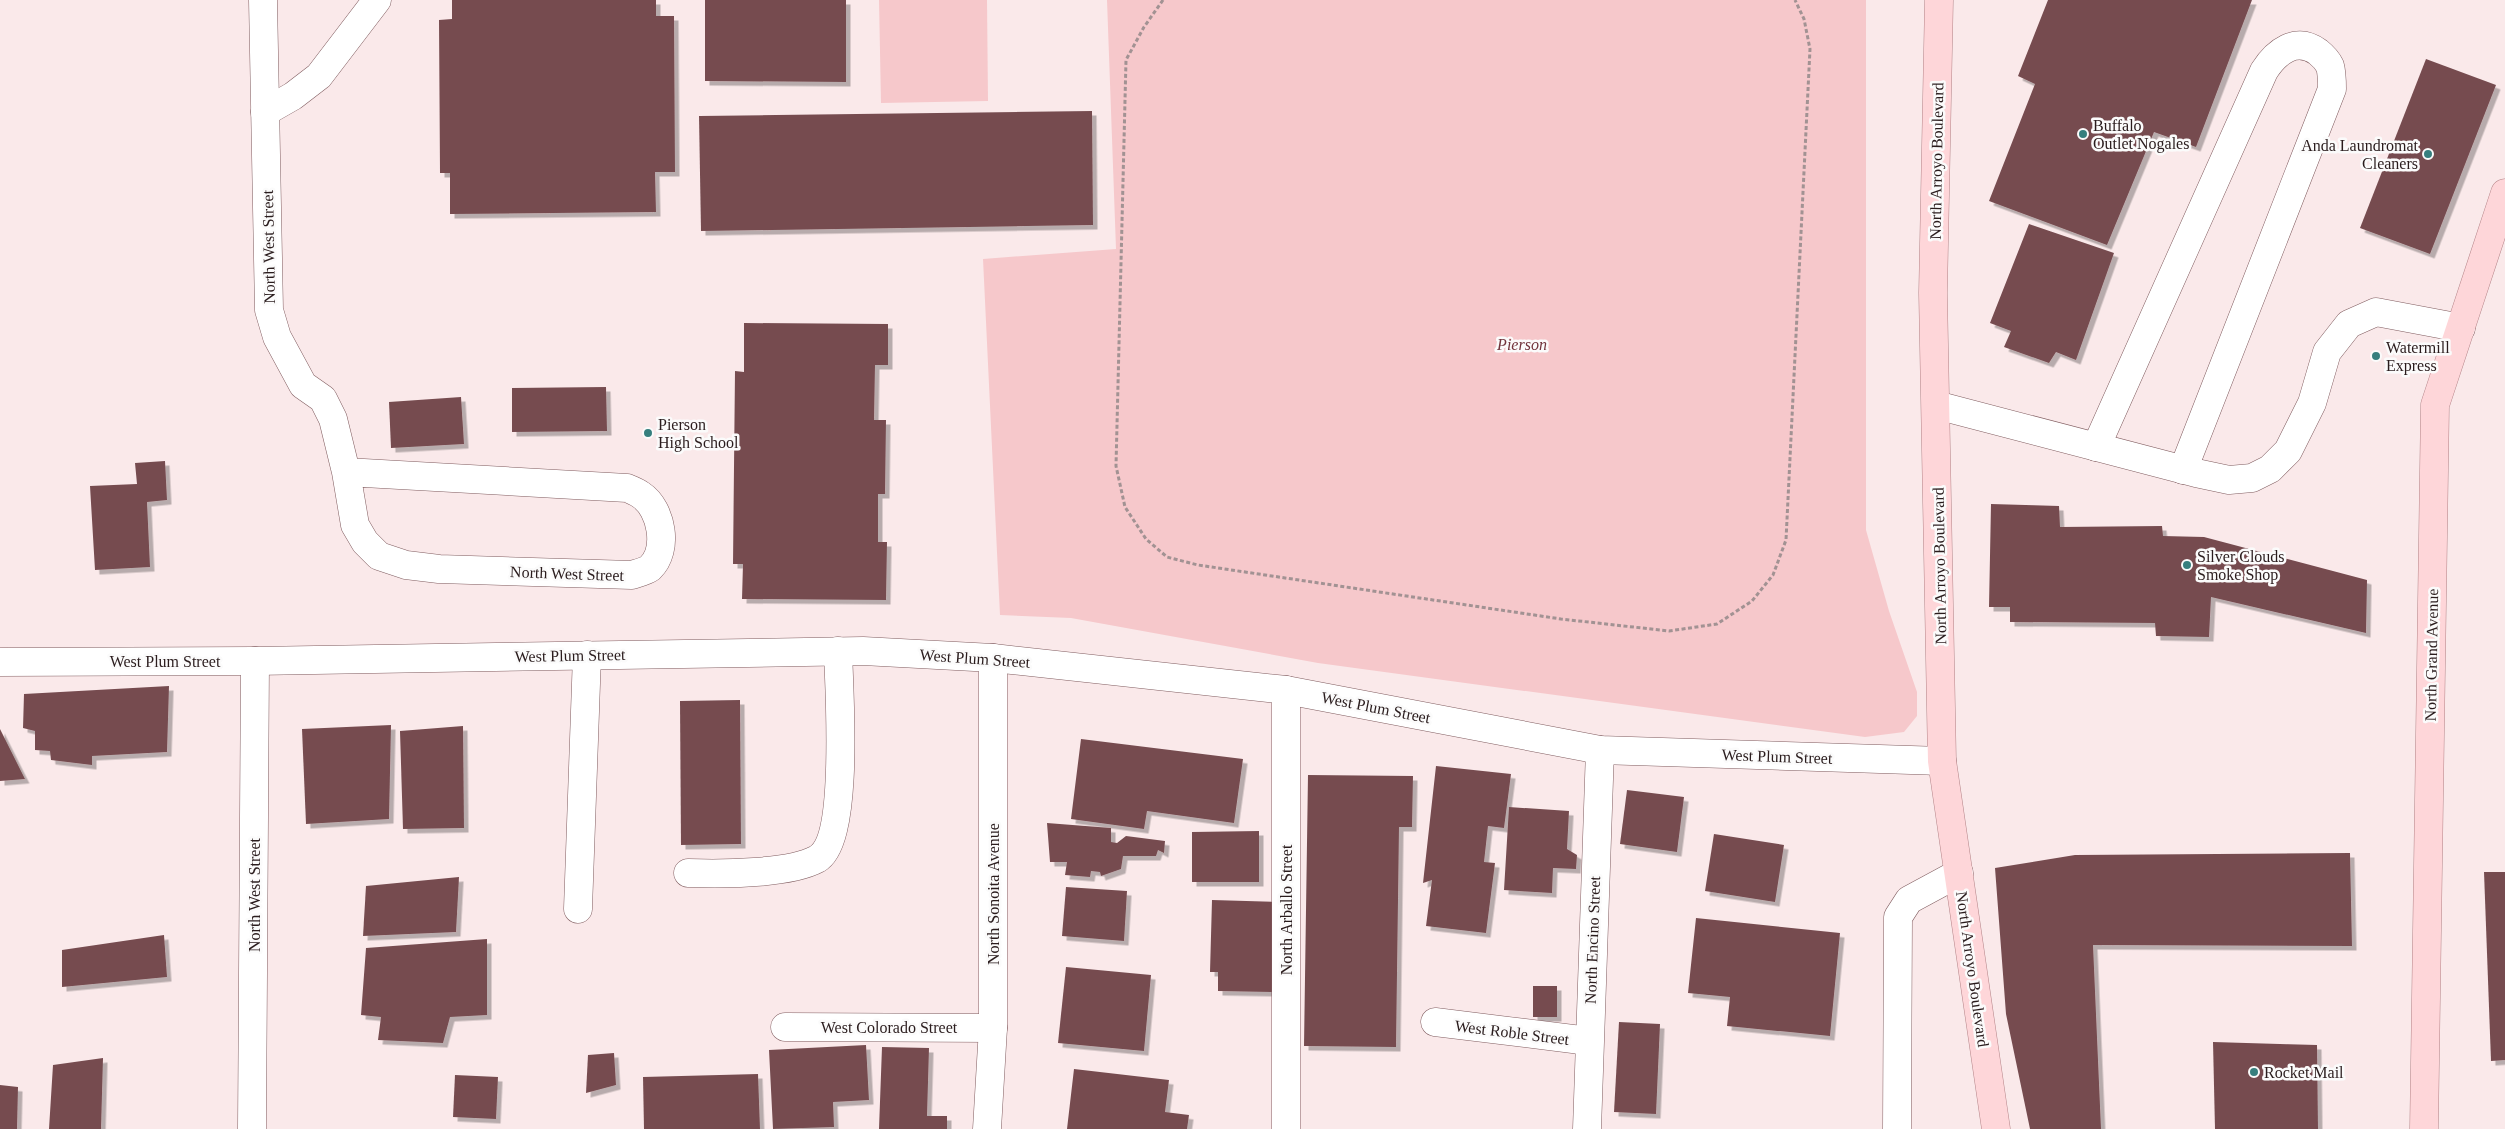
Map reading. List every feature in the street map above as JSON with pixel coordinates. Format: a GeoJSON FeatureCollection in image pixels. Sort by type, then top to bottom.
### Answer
{"type":"FeatureCollection","features":[{"type":"Feature","properties":{"kind":"main road","name":"North Arroyo Boulevard"},"geometry":{"type":"LineString","coordinates":[[1939,0],[1933,293],[1942,761],[1996,1129]]}},
{"type":"Feature","properties":{"kind":"main road","name":"North Grand Avenue"},"geometry":{"type":"LineString","coordinates":[[2424,1129],[2435,405],[2505,193]]}},
{"type":"Feature","properties":{"kind":"street","name":"North West Street"},"geometry":{"type":"LineString","coordinates":[[262,0],[269,310],[276,336],[303,385],[324,399],[333,419],[346,472],[355,525],[365,542],[379,556],[406,565],[439,569],[632,575],[650,568],[659,555],[662,543],[659,524],[651,506],[642,495],[627,488],[346,472]]}},
{"type":"Feature","properties":{"kind":"street"},"geometry":{"type":"LineString","coordinates":[[265,112],[293,96],[319,76],[377,0]]}},
{"type":"Feature","properties":{"kind":"street"},"geometry":{"type":"LineString","coordinates":[[2096,447],[2264,71],[2274,56],[2287,47],[2301,44],[2312,47],[2324,56],[2330,68],[2332,90],[2183,470]]}},
{"type":"Feature","properties":{"kind":"street"},"geometry":{"type":"LineString","coordinates":[[1936,405],[2183,470],[2229,480],[2252,478],[2270,469],[2288,451],[2312,403],[2327,352],[2349,324],[2376,312],[2461,328]]}},
{"type":"Feature","properties":{"kind":"street"},"geometry":{"type":"LineString","coordinates":[[688,873],[716,874],[785,868],[817,858],[830,846],[841,784],[838,651]]}},
{"type":"Feature","properties":{"kind":"street","name":"West Plum Street"},"geometry":{"type":"LineString","coordinates":[[1,660],[255,661],[838,651],[993,658],[1286,690],[1600,750],[1942,761]]}},
{"type":"Feature","properties":{"kind":"street"},"geometry":{"type":"LineString","coordinates":[[578,909],[587,655]]}},
{"type":"Feature","properties":{"kind":"street","name":"North Sonoita Avenue"},"geometry":{"type":"LineString","coordinates":[[987,1129],[993,1028],[993,658]]}},
{"type":"Feature","properties":{"kind":"street","name":"North West Street"},"geometry":{"type":"LineString","coordinates":[[252,1129],[255,661]]}},
{"type":"Feature","properties":{"kind":"street","name":"North Arballo Street"},"geometry":{"type":"LineString","coordinates":[[1286,690],[1286,1129]]}},
{"type":"Feature","properties":{"kind":"street","name":"North Encino Street"},"geometry":{"type":"LineString","coordinates":[[1587,1129],[1600,750]]}},
{"type":"Feature","properties":{"kind":"street"},"geometry":{"type":"LineString","coordinates":[[1897,1129],[1898,917],[1909,900],[1959,873]]}},
{"type":"Feature","properties":{"kind":"street","name":"West Roble Street"},"geometry":{"type":"LineString","coordinates":[[1434,1022],[1589,1041]]}},
{"type":"Feature","properties":{"kind":"street","name":"West Colorado Street"},"geometry":{"type":"LineString","coordinates":[[785,1027],[993,1028]]}},
{"type":"Feature","properties":{"kind":"path"},"geometry":{"type":"LineString","coordinates":[[1163,0],[1144,27],[1126,60],[1116,466],[1125,507],[1146,539],[1167,557],[1198,565],[1561,619],[1668,631],[1717,624],[1752,601],[1773,575],[1786,540],[1810,49],[1804,20],[1795,0]]}},
{"type":"Feature","properties":{"kind":"green space"},"geometry":{"type":"Polygon","coordinates":[[[879,0],[987,0],[988,101],[881,103],[879,0]]]}},
{"type":"Feature","properties":{"kind":"green space","name":"Pierson"},"geometry":{"type":"Polygon","coordinates":[[[1107,0],[1866,0],[1866,530],[1889,611],[1917,692],[1917,716],[1904,732],[1865,737],[1318,663],[1071,618],[1000,615],[983,259],[1116,249],[1107,0]]]}},
{"type":"Feature","properties":{"kind":"building"},"geometry":{"type":"Polygon","coordinates":[[[452,0],[656,0],[656,16],[674,16],[675,172],[655,172],[656,212],[450,214],[450,173],[440,173],[439,20],[452,19],[452,0]]]}},
{"type":"Feature","properties":{"kind":"building"},"geometry":{"type":"Polygon","coordinates":[[[705,0],[846,0],[846,82],[705,81],[705,0]]]}},
{"type":"Feature","properties":{"kind":"building"},"geometry":{"type":"Polygon","coordinates":[[[2048,0],[2252,0],[2196,147],[2154,132],[2107,245],[1989,201],[2035,84],[2018,76],[2048,0]]]}},
{"type":"Feature","properties":{"kind":"building"},"geometry":{"type":"Polygon","coordinates":[[[2426,59],[2496,85],[2430,254],[2360,228],[2426,59]]]}},
{"type":"Feature","properties":{"kind":"building"},"geometry":{"type":"Polygon","coordinates":[[[1092,111],[1093,225],[701,231],[699,116],[1092,111]]]}},
{"type":"Feature","properties":{"kind":"building"},"geometry":{"type":"Polygon","coordinates":[[[2029,224],[2114,253],[2076,360],[2056,352],[2049,363],[2004,347],[2011,331],[1990,323],[2029,224]]]}},
{"type":"Feature","properties":{"kind":"building"},"geometry":{"type":"Polygon","coordinates":[[[744,323],[888,324],[888,365],[875,365],[874,420],[886,420],[885,494],[878,494],[878,542],[887,542],[886,600],[742,599],[743,564],[733,564],[735,371],[744,372],[744,323]]]}},
{"type":"Feature","properties":{"kind":"building"},"geometry":{"type":"Polygon","coordinates":[[[606,387],[607,431],[512,432],[512,388],[606,387]]]}},
{"type":"Feature","properties":{"kind":"building"},"geometry":{"type":"Polygon","coordinates":[[[461,397],[464,444],[391,448],[389,402],[461,397]]]}},
{"type":"Feature","properties":{"kind":"building"},"geometry":{"type":"Polygon","coordinates":[[[165,461],[167,500],[147,502],[150,567],[95,570],[90,486],[137,484],[135,463],[165,461]]]}},
{"type":"Feature","properties":{"kind":"building"},"geometry":{"type":"Polygon","coordinates":[[[1991,504],[2059,506],[2060,527],[2162,526],[2163,536],[2204,537],[2367,580],[2366,633],[2211,597],[2209,637],[2156,636],[2155,623],[2010,622],[2010,607],[1989,607],[1991,504]]]}},
{"type":"Feature","properties":{"kind":"building"},"geometry":{"type":"Polygon","coordinates":[[[169,686],[167,752],[92,756],[92,765],[51,760],[50,751],[35,750],[35,731],[23,728],[24,694],[169,686]]]}},
{"type":"Feature","properties":{"kind":"building"},"geometry":{"type":"Polygon","coordinates":[[[740,700],[741,844],[681,845],[680,701],[740,700]]]}},
{"type":"Feature","properties":{"kind":"building"},"geometry":{"type":"Polygon","coordinates":[[[391,725],[389,819],[306,824],[302,729],[391,725]]]}},
{"type":"Feature","properties":{"kind":"building"},"geometry":{"type":"Polygon","coordinates":[[[463,726],[464,828],[403,829],[400,731],[463,726]]]}},
{"type":"Feature","properties":{"kind":"building"},"geometry":{"type":"Polygon","coordinates":[[[0,729],[25,779],[0,781],[0,729]]]}},
{"type":"Feature","properties":{"kind":"building"},"geometry":{"type":"Polygon","coordinates":[[[1081,739],[1243,759],[1234,823],[1147,811],[1144,829],[1071,819],[1081,739]]]}},
{"type":"Feature","properties":{"kind":"building"},"geometry":{"type":"Polygon","coordinates":[[[1436,766],[1511,774],[1504,828],[1488,826],[1484,862],[1495,863],[1486,933],[1426,926],[1432,880],[1423,883],[1436,766]]]}},
{"type":"Feature","properties":{"kind":"building"},"geometry":{"type":"Polygon","coordinates":[[[1308,775],[1413,776],[1412,827],[1399,827],[1396,1047],[1304,1046],[1308,775]]]}},
{"type":"Feature","properties":{"kind":"building"},"geometry":{"type":"Polygon","coordinates":[[[1627,790],[1684,797],[1677,852],[1620,844],[1627,790]]]}},
{"type":"Feature","properties":{"kind":"building"},"geometry":{"type":"Polygon","coordinates":[[[1509,807],[1569,811],[1567,849],[1577,855],[1576,869],[1553,868],[1552,893],[1504,890],[1509,807]]]}},
{"type":"Feature","properties":{"kind":"building"},"geometry":{"type":"Polygon","coordinates":[[[1047,823],[1111,828],[1111,842],[1117,843],[1126,836],[1165,841],[1164,853],[1158,850],[1156,856],[1123,856],[1121,869],[1101,876],[1100,872],[1091,871],[1090,877],[1065,875],[1067,862],[1050,862],[1047,823]]]}},
{"type":"Feature","properties":{"kind":"building"},"geometry":{"type":"Polygon","coordinates":[[[1259,831],[1259,882],[1192,882],[1192,832],[1259,831]]]}},
{"type":"Feature","properties":{"kind":"building"},"geometry":{"type":"Polygon","coordinates":[[[1714,834],[1784,845],[1775,902],[1705,891],[1714,834]]]}},
{"type":"Feature","properties":{"kind":"building"},"geometry":{"type":"Polygon","coordinates":[[[2350,853],[2352,946],[2093,945],[2101,1129],[2030,1129],[2006,1014],[1995,868],[2075,855],[2350,853]]]}},
{"type":"Feature","properties":{"kind":"building"},"geometry":{"type":"Polygon","coordinates":[[[2484,872],[2505,872],[2505,1060],[2491,1061],[2484,872]]]}},
{"type":"Feature","properties":{"kind":"building"},"geometry":{"type":"Polygon","coordinates":[[[459,877],[456,932],[363,936],[366,886],[459,877]]]}},
{"type":"Feature","properties":{"kind":"building"},"geometry":{"type":"Polygon","coordinates":[[[1066,887],[1127,891],[1124,941],[1062,936],[1066,887]]]}},
{"type":"Feature","properties":{"kind":"building"},"geometry":{"type":"Polygon","coordinates":[[[1212,900],[1277,902],[1274,992],[1218,991],[1218,972],[1210,972],[1212,900]]]}},
{"type":"Feature","properties":{"kind":"building"},"geometry":{"type":"Polygon","coordinates":[[[1696,918],[1840,933],[1830,1036],[1727,1026],[1730,997],[1688,993],[1696,918]]]}},
{"type":"Feature","properties":{"kind":"building"},"geometry":{"type":"Polygon","coordinates":[[[164,935],[167,977],[62,987],[62,950],[164,935]]]}},
{"type":"Feature","properties":{"kind":"building"},"geometry":{"type":"Polygon","coordinates":[[[487,939],[487,1015],[450,1017],[443,1043],[378,1040],[381,1017],[361,1015],[366,948],[487,939]]]}},
{"type":"Feature","properties":{"kind":"building"},"geometry":{"type":"Polygon","coordinates":[[[1066,967],[1151,975],[1144,1051],[1058,1043],[1066,967]]]}},
{"type":"Feature","properties":{"kind":"building"},"geometry":{"type":"Polygon","coordinates":[[[1533,986],[1557,986],[1557,1017],[1533,1017],[1533,986]]]}},
{"type":"Feature","properties":{"kind":"building"},"geometry":{"type":"Polygon","coordinates":[[[1619,1022],[1660,1024],[1656,1114],[1614,1112],[1619,1022]]]}},
{"type":"Feature","properties":{"kind":"building"},"geometry":{"type":"Polygon","coordinates":[[[2213,1042],[2317,1045],[2318,1129],[2215,1129],[2213,1042]]]}},
{"type":"Feature","properties":{"kind":"building"},"geometry":{"type":"Polygon","coordinates":[[[866,1045],[869,1100],[833,1102],[834,1127],[773,1129],[769,1050],[866,1045]]]}},
{"type":"Feature","properties":{"kind":"building"},"geometry":{"type":"Polygon","coordinates":[[[882,1047],[929,1048],[927,1116],[947,1116],[947,1129],[879,1129],[882,1047]]]}},
{"type":"Feature","properties":{"kind":"building"},"geometry":{"type":"Polygon","coordinates":[[[614,1053],[616,1085],[586,1093],[588,1055],[614,1053]]]}},
{"type":"Feature","properties":{"kind":"building"},"geometry":{"type":"Polygon","coordinates":[[[103,1058],[101,1129],[49,1129],[53,1065],[103,1058]]]}},
{"type":"Feature","properties":{"kind":"building"},"geometry":{"type":"Polygon","coordinates":[[[1074,1069],[1169,1080],[1165,1112],[1189,1115],[1187,1129],[1067,1129],[1074,1069]]]}},
{"type":"Feature","properties":{"kind":"building"},"geometry":{"type":"Polygon","coordinates":[[[758,1074],[760,1129],[644,1129],[643,1077],[758,1074]]]}},
{"type":"Feature","properties":{"kind":"building"},"geometry":{"type":"Polygon","coordinates":[[[455,1075],[498,1077],[496,1119],[453,1117],[455,1075]]]}},
{"type":"Feature","properties":{"kind":"building"},"geometry":{"type":"Polygon","coordinates":[[[0,1085],[18,1087],[17,1129],[0,1129],[0,1085]]]}},
{"type":"Feature","properties":{"kind":"place","name":"Buffalo Outlet Nogales"},"geometry":{"type":"Point","coordinates":[2083,134]}},
{"type":"Feature","properties":{"kind":"place","name":"Anda Laundromat Cleaners"},"geometry":{"type":"Point","coordinates":[2428,154]}},
{"type":"Feature","properties":{"kind":"place","name":"Watermill Express"},"geometry":{"type":"Point","coordinates":[2376,356]}},
{"type":"Feature","properties":{"kind":"place","name":"Pierson High School"},"geometry":{"type":"Point","coordinates":[648,433]}},
{"type":"Feature","properties":{"kind":"place","name":"Silver Clouds Smoke Shop"},"geometry":{"type":"Point","coordinates":[2187,565]}},
{"type":"Feature","properties":{"kind":"place","name":"Rocket Mail"},"geometry":{"type":"Point","coordinates":[2254,1072]}}]}
